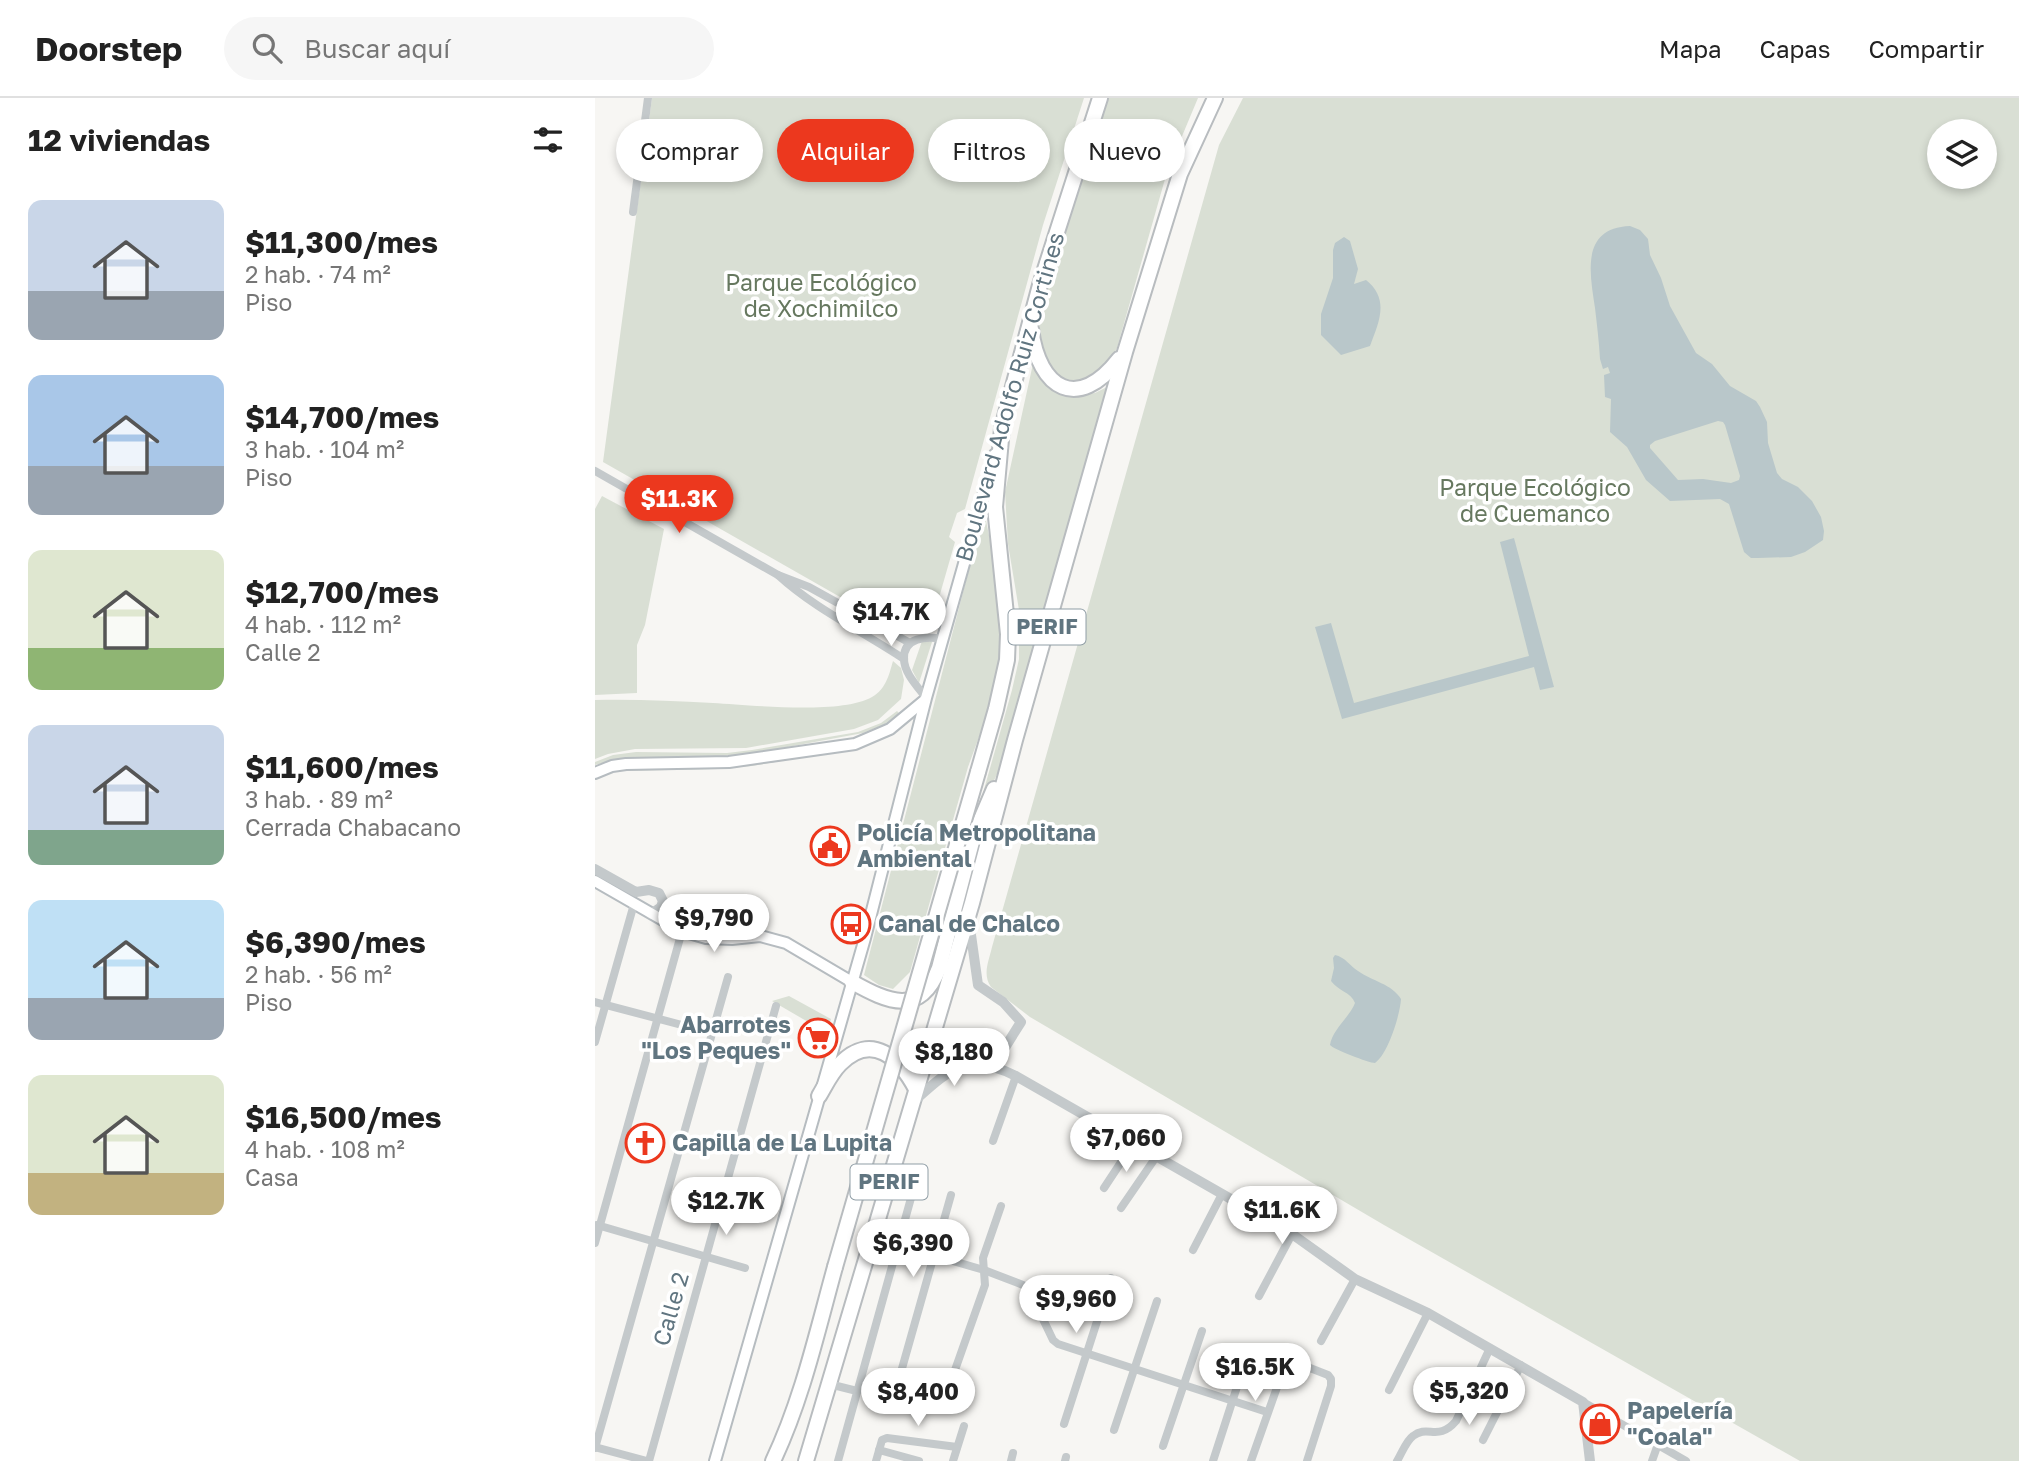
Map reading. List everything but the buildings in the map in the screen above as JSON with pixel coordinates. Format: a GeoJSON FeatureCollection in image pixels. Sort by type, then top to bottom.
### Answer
{"type":"FeatureCollection","features":[{"type":"Feature","properties":{"kind":"highway","name":"Boulevard Adolfo Ruiz Cortines"},"geometry":{"type":"LineString","coordinates":[[1002,428],[1070,184],[1100,98]]}},
{"type":"Feature","properties":{"kind":"highway","name":"PERIF"},"geometry":{"type":"LineString","coordinates":[[806,1461],[972,903],[1015,740],[1125,352],[1180,174],[1215,98]]}},
{"type":"Feature","properties":{"kind":"highway"},"geometry":{"type":"LineString","coordinates":[[1030,321],[1034,352],[1041,368],[1048,377],[1068,388],[1080,388],[1100,380],[1125,352]]}},
{"type":"Feature","properties":{"kind":"highway","name":"PERIF"},"geometry":{"type":"LineString","coordinates":[[773,1461],[798,1397],[996,709],[1007,660],[1009,634],[995,507],[1002,428]]}},
{"type":"Feature","properties":{"kind":"highway"},"geometry":{"type":"LineString","coordinates":[[852,982],[881,998],[895,1001],[917,996],[933,985],[973,838],[1015,740]]}},
{"type":"Feature","properties":{"kind":"highway"},"geometry":{"type":"LineString","coordinates":[[818,1096],[839,1065],[850,1056],[875,1050],[887,1053],[905,1069],[914,1096]]}},
{"type":"Feature","properties":{"kind":"main road","name":"Boulevard Adolfo Ruiz Cortines"},"geometry":{"type":"LineString","coordinates":[[852,982],[925,699],[1002,428]]}},
{"type":"Feature","properties":{"kind":"main road"},"geometry":{"type":"LineString","coordinates":[[595,773],[626,764],[729,762],[856,744],[890,729],[925,699]]}},
{"type":"Feature","properties":{"kind":"main road"},"geometry":{"type":"LineString","coordinates":[[595,881],[682,931],[706,937],[732,939],[760,936],[786,943],[852,982]]}},
{"type":"Feature","properties":{"kind":"main road","name":"PERIF"},"geometry":{"type":"LineString","coordinates":[[715,1461],[852,982]]}},
{"type":"Feature","properties":{"kind":"street"},"geometry":{"type":"LineString","coordinates":[[633,212],[648,98]]}},
{"type":"Feature","properties":{"kind":"street"},"geometry":{"type":"LineString","coordinates":[[595,471],[778,575],[809,587],[910,643]]}},
{"type":"Feature","properties":{"kind":"street"},"geometry":{"type":"LineString","coordinates":[[778,575],[802,597],[904,659]]}},
{"type":"Feature","properties":{"kind":"street"},"geometry":{"type":"LineString","coordinates":[[858,629],[864,618]]}},
{"type":"Feature","properties":{"kind":"street"},"geometry":{"type":"LineString","coordinates":[[925,699],[910,676],[904,659],[905,650],[910,643],[929,636],[942,639]]}},
{"type":"Feature","properties":{"kind":"street"},"geometry":{"type":"LineString","coordinates":[[595,869],[636,892],[649,890],[659,893],[663,901],[661,907],[651,914]]}},
{"type":"Feature","properties":{"kind":"street"},"geometry":{"type":"LineString","coordinates":[[972,903],[971,934],[976,979],[983,990],[1011,1010],[1021,1022],[998,1061]]}},
{"type":"Feature","properties":{"kind":"street"},"geometry":{"type":"LineString","coordinates":[[595,1042],[634,904]]}},
{"type":"Feature","properties":{"kind":"street"},"geometry":{"type":"LineString","coordinates":[[595,1243],[597,1225],[682,931]]}},
{"type":"Feature","properties":{"kind":"street"},"geometry":{"type":"LineString","coordinates":[[648,1461],[595,1447],[728,977]]}},
{"type":"Feature","properties":{"kind":"street"},"geometry":{"type":"LineString","coordinates":[[595,1002],[712,1034]]}},
{"type":"Feature","properties":{"kind":"street","name":"Calle 2"},"geometry":{"type":"LineString","coordinates":[[648,1461],[776,1006]]}},
{"type":"Feature","properties":{"kind":"street"},"geometry":{"type":"LineString","coordinates":[[914,1096],[960,1067],[998,1061],[1016,1076],[1291,1234],[1356,1279],[1428,1313],[1686,1461]]}},
{"type":"Feature","properties":{"kind":"street"},"geometry":{"type":"LineString","coordinates":[[993,1141],[1016,1076]]}},
{"type":"Feature","properties":{"kind":"street"},"geometry":{"type":"LineString","coordinates":[[1104,1188],[1133,1144]]}},
{"type":"Feature","properties":{"kind":"street"},"geometry":{"type":"LineString","coordinates":[[1121,1208],[1156,1157]]}},
{"type":"Feature","properties":{"kind":"street"},"geometry":{"type":"LineString","coordinates":[[838,1461],[911,1198],[908,1186],[889,1180]]}},
{"type":"Feature","properties":{"kind":"street"},"geometry":{"type":"LineString","coordinates":[[1193,1250],[1222,1194]]}},
{"type":"Feature","properties":{"kind":"street"},"geometry":{"type":"LineString","coordinates":[[901,1372],[951,1195]]}},
{"type":"Feature","properties":{"kind":"street"},"geometry":{"type":"LineString","coordinates":[[949,1387],[985,1284],[983,1258],[1001,1206]]}},
{"type":"Feature","properties":{"kind":"street"},"geometry":{"type":"LineString","coordinates":[[597,1225],[745,1268]]}},
{"type":"Feature","properties":{"kind":"street"},"geometry":{"type":"LineString","coordinates":[[1259,1296],[1291,1234]]}},
{"type":"Feature","properties":{"kind":"street"},"geometry":{"type":"LineString","coordinates":[[898,1245],[984,1270],[1025,1287],[1056,1342],[1267,1412]]}},
{"type":"Feature","properties":{"kind":"street"},"geometry":{"type":"LineString","coordinates":[[1064,1424],[1111,1278]]}},
{"type":"Feature","properties":{"kind":"street"},"geometry":{"type":"LineString","coordinates":[[1321,1341],[1356,1279]]}},
{"type":"Feature","properties":{"kind":"street"},"geometry":{"type":"LineString","coordinates":[[1114,1430],[1157,1301]]}},
{"type":"Feature","properties":{"kind":"street"},"geometry":{"type":"LineString","coordinates":[[1389,1390],[1428,1313]]}},
{"type":"Feature","properties":{"kind":"street"},"geometry":{"type":"LineString","coordinates":[[1163,1446],[1202,1331]]}},
{"type":"Feature","properties":{"kind":"street"},"geometry":{"type":"LineString","coordinates":[[1397,1461],[1411,1437],[1417,1433],[1439,1433],[1448,1430],[1456,1421],[1490,1348]]}},
{"type":"Feature","properties":{"kind":"street"},"geometry":{"type":"LineString","coordinates":[[1213,1461],[1246,1359]]}},
{"type":"Feature","properties":{"kind":"street"},"geometry":{"type":"LineString","coordinates":[[1251,1461],[1287,1359],[1328,1375],[1331,1379],[1307,1461]]}},
{"type":"Feature","properties":{"kind":"street"},"geometry":{"type":"LineString","coordinates":[[1483,1440],[1521,1365]]}},
{"type":"Feature","properties":{"kind":"street"},"geometry":{"type":"LineString","coordinates":[[829,1384],[857,1391]]}},
{"type":"Feature","properties":{"kind":"street"},"geometry":{"type":"LineString","coordinates":[[1583,1402],[1590,1461]]}},
{"type":"Feature","properties":{"kind":"street"},"geometry":{"type":"LineString","coordinates":[[953,1461],[964,1426]]}},
{"type":"Feature","properties":{"kind":"street"},"geometry":{"type":"LineString","coordinates":[[876,1461],[882,1440],[887,1438],[957,1447]]}},
{"type":"Feature","properties":{"kind":"street"},"geometry":{"type":"LineString","coordinates":[[1652,1461],[1658,1444]]}},
{"type":"Feature","properties":{"kind":"street"},"geometry":{"type":"LineString","coordinates":[[879,1450],[919,1461]]}},
{"type":"Feature","properties":{"kind":"green space","name":"Parque Ecológico de Xochimilco"},"geometry":{"type":"Polygon","coordinates":[[[652,98],[1084,98],[1077,119],[1064,119],[1064,160],[1043,225],[965,509],[957,513],[949,537],[955,542],[932,622],[898,630],[603,462],[641,182],[763,182],[763,119],[649,119],[652,98]]]}},
{"type":"Feature","properties":{"kind":"green space"},"geometry":{"type":"Polygon","coordinates":[[[1104,98],[1198,98],[1185,129],[1185,119],[1098,119],[1104,98]]]}},
{"type":"Feature","properties":{"kind":"green space","name":"Parque Ecológico de Cuemanco"},"geometry":{"type":"Polygon","coordinates":[[[1243,98],[2019,98],[2019,1461],[1800,1461],[1384,1225],[1030,1017],[988,982],[988,962],[1219,145],[1243,98]]]}},
{"type":"Feature","properties":{"kind":"green space"},"geometry":{"type":"Polygon","coordinates":[[[1078,182],[1164,182],[1117,348],[1105,368],[1080,381],[1060,381],[1046,370],[1037,318],[1078,182]]]}},
{"type":"Feature","properties":{"kind":"green space"},"geometry":{"type":"Polygon","coordinates":[[[1034,359],[1080,395],[1095,393],[1109,386],[1001,766],[976,818],[1019,659],[1019,610],[1008,544],[1005,492],[1034,359]]]}},
{"type":"Feature","properties":{"kind":"green space"},"geometry":{"type":"Polygon","coordinates":[[[602,496],[664,529],[645,625],[637,645],[637,693],[595,695],[595,509],[602,496]]]}},
{"type":"Feature","properties":{"kind":"green space"},"geometry":{"type":"Polygon","coordinates":[[[984,511],[999,584],[1003,650],[991,704],[968,767],[910,972],[893,989],[879,985],[864,975],[984,511]]]}},
{"type":"Feature","properties":{"kind":"green space"},"geometry":{"type":"Polygon","coordinates":[[[930,639],[932,642],[919,683],[912,670],[922,641],[930,639]]]}},
{"type":"Feature","properties":{"kind":"green space"},"geometry":{"type":"Polygon","coordinates":[[[893,661],[901,668],[904,680],[901,699],[878,720],[854,729],[746,748],[635,749],[595,759],[595,700],[795,708],[839,706],[858,703],[877,694],[886,681],[893,661]]]}},
{"type":"Feature","properties":{"kind":"green space"},"geometry":{"type":"Polygon","coordinates":[[[897,711],[899,713],[885,724],[863,733],[750,754],[626,757],[595,765],[595,762],[613,755],[636,752],[727,753],[858,732],[881,723],[897,711]]]}},
{"type":"Feature","properties":{"kind":"green space"},"geometry":{"type":"Polygon","coordinates":[[[844,750],[752,766],[621,771],[624,766],[844,750]]]}},
{"type":"Feature","properties":{"kind":"green space"},"geometry":{"type":"Polygon","coordinates":[[[789,996],[831,1019],[827,1033],[772,1001],[789,996]]]}},
{"type":"Feature","properties":{"kind":"shaded area"},"geometry":{"type":"Polygon","coordinates":[[[1630,226],[1640,230],[1648,239],[1650,255],[1670,306],[1696,353],[1712,364],[1730,386],[1756,401],[1760,407],[1767,422],[1768,443],[1777,473],[1782,479],[1798,487],[1812,501],[1821,517],[1823,540],[1805,552],[1791,557],[1751,558],[1744,552],[1729,504],[1720,499],[1670,501],[1646,480],[1627,447],[1610,432],[1611,399],[1605,397],[1604,375],[1610,373],[1608,367],[1603,369],[1600,359],[1591,268],[1596,244],[1603,235],[1614,229],[1630,226]],[[1718,421],[1655,441],[1650,448],[1678,480],[1703,479],[1731,483],[1739,480],[1740,476],[1723,422],[1718,421]]]}},
{"type":"Feature","properties":{"kind":"shaded area"},"geometry":{"type":"Polygon","coordinates":[[[1344,237],[1350,241],[1358,269],[1354,284],[1366,280],[1373,287],[1378,295],[1380,311],[1370,346],[1341,355],[1321,335],[1321,314],[1333,278],[1335,243],[1344,237]]]}},
{"type":"Feature","properties":{"kind":"shaded area"},"geometry":{"type":"Polygon","coordinates":[[[1514,538],[1554,687],[1540,690],[1534,667],[1342,719],[1315,627],[1331,623],[1354,703],[1529,656],[1500,542],[1514,538]]]}},
{"type":"Feature","properties":{"kind":"shaded area"},"geometry":{"type":"Polygon","coordinates":[[[1335,955],[1392,990],[1401,999],[1393,1034],[1375,1063],[1351,1056],[1330,1045],[1334,1034],[1355,1003],[1351,996],[1331,981],[1335,955]]]}},
{"type":"Feature","properties":{"kind":"place","name":"Policía Metropolitana Ambiental"},"geometry":{"type":"Point","coordinates":[830,846]}},
{"type":"Feature","properties":{"kind":"place","name":"Canal de Chalco"},"geometry":{"type":"Point","coordinates":[851,924]}},
{"type":"Feature","properties":{"kind":"place","name":"Abarrotes \"Los Peques\""},"geometry":{"type":"Point","coordinates":[818,1038]}},
{"type":"Feature","properties":{"kind":"place","name":"Capilla de La Lupita"},"geometry":{"type":"Point","coordinates":[645,1143]}},
{"type":"Feature","properties":{"kind":"place","name":"Papelería \"Coala\""},"geometry":{"type":"Point","coordinates":[1600,1424]}}]}
